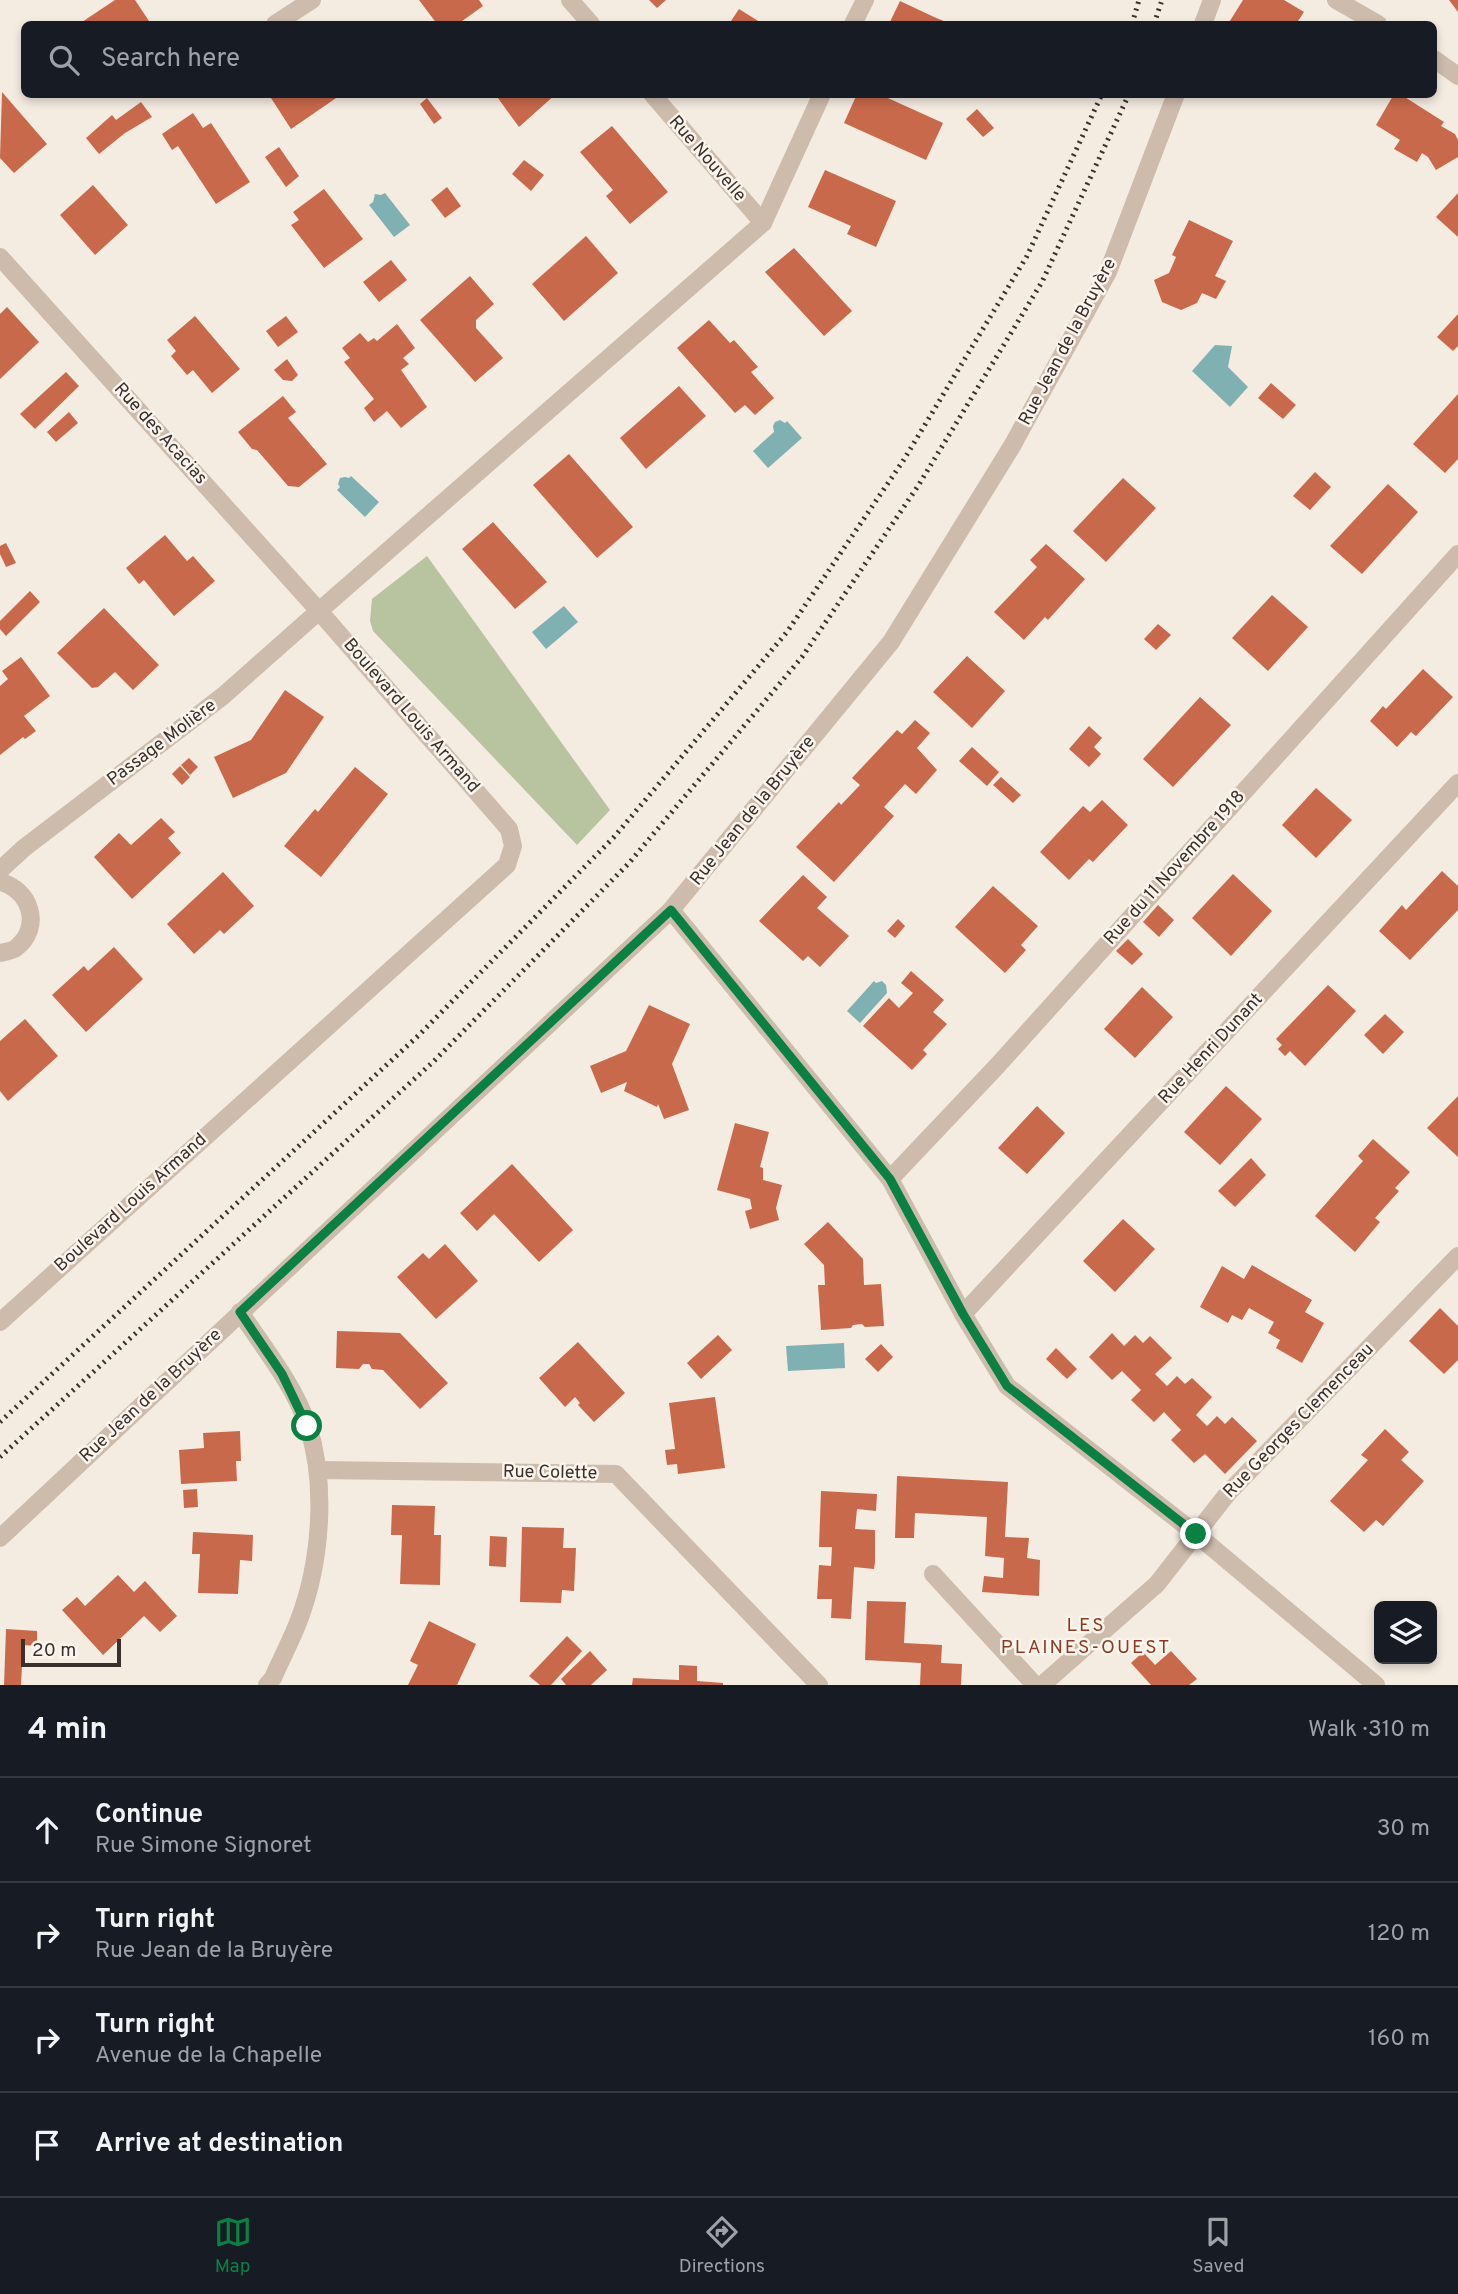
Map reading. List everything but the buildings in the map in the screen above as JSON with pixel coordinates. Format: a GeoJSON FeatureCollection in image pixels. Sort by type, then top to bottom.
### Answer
{"type":"FeatureCollection","features":[{"type":"Feature","properties":{"kind":"street"},"geometry":{"type":"LineString","coordinates":[[280,21],[312,0]]}},
{"type":"Feature","properties":{"kind":"street"},"geometry":{"type":"LineString","coordinates":[[570,0],[588,21]]}},
{"type":"Feature","properties":{"kind":"street"},"geometry":{"type":"LineString","coordinates":[[854,21],[865,0]]}},
{"type":"Feature","properties":{"kind":"street"},"geometry":{"type":"LineString","coordinates":[[1204,21],[1212,0]]}},
{"type":"Feature","properties":{"kind":"street"},"geometry":{"type":"LineString","coordinates":[[1336,0],[1373,21]]}},
{"type":"Feature","properties":{"kind":"street"},"geometry":{"type":"LineString","coordinates":[[1437,62],[1458,76]]}},
{"type":"Feature","properties":{"kind":"street","name":"Rue Nouvelle"},"geometry":{"type":"LineString","coordinates":[[655,98],[763,223]]}},
{"type":"Feature","properties":{"kind":"street"},"geometry":{"type":"LineString","coordinates":[[319,611],[763,223],[819,98]]}},
{"type":"Feature","properties":{"kind":"street","name":"Rue Jean de la Bruyère"},"geometry":{"type":"LineString","coordinates":[[0,1538],[671,910],[891,642],[1012,446],[1108,272],[1174,98]]}},
{"type":"Feature","properties":{"kind":"street","name":"Rue des Acacias"},"geometry":{"type":"LineString","coordinates":[[0,257],[319,611]]}},
{"type":"Feature","properties":{"kind":"street","name":"Rue du 11 Novembre 1918"},"geometry":{"type":"LineString","coordinates":[[890,1179],[1007,1054],[1458,554]]}},
{"type":"Feature","properties":{"kind":"street","name":"Passage Molière"},"geometry":{"type":"LineString","coordinates":[[0,870],[24,848],[223,696],[319,611]]}},
{"type":"Feature","properties":{"kind":"street","name":"Boulevard Louis Armand"},"geometry":{"type":"LineString","coordinates":[[0,1322],[507,865],[513,846],[509,830],[319,611]]}},
{"type":"Feature","properties":{"kind":"street","name":"Rue Henri Dunant"},"geometry":{"type":"LineString","coordinates":[[963,1314],[1458,783]]}},
{"type":"Feature","properties":{"kind":"street"},"geometry":{"type":"LineString","coordinates":[[0,882],[23,894],[31,912],[28,934],[15,948],[0,953]]}},
{"type":"Feature","properties":{"kind":"street"},"geometry":{"type":"LineString","coordinates":[[671,910],[890,1179],[963,1314],[1007,1386],[1196,1534],[1376,1685]]}},
{"type":"Feature","properties":{"kind":"street","name":"Rue Georges Clemenceau"},"geometry":{"type":"LineString","coordinates":[[1052,1682],[1157,1584],[1228,1493],[1458,1256]]}},
{"type":"Feature","properties":{"kind":"street"},"geometry":{"type":"LineString","coordinates":[[240,1312],[288,1385],[307,1426],[318,1470],[318,1548],[300,1618],[273,1678],[267,1685]]}},
{"type":"Feature","properties":{"kind":"street","name":"Rue Colette"},"geometry":{"type":"LineString","coordinates":[[318,1470],[616,1474],[819,1685]]}},
{"type":"Feature","properties":{"kind":"street"},"geometry":{"type":"LineString","coordinates":[[933,1574],[1035,1685]]}},
{"type":"Feature","properties":{"kind":"green space"},"geometry":{"type":"Polygon","coordinates":[[[427,556],[610,810],[577,845],[373,631],[370,621],[372,599],[427,556]]]}},
{"type":"Feature","properties":{"kind":"water"},"geometry":{"type":"Polygon","coordinates":[[[385,193],[410,225],[394,237],[369,205],[375,194],[385,193]]]}},
{"type":"Feature","properties":{"kind":"water"},"geometry":{"type":"Polygon","coordinates":[[[1215,345],[1232,346],[1228,367],[1248,387],[1230,407],[1192,371],[1215,345]]]}},
{"type":"Feature","properties":{"kind":"water"},"geometry":{"type":"Polygon","coordinates":[[[780,420],[785,423],[787,421],[802,438],[768,468],[753,451],[774,432],[775,422],[780,420]]]}},
{"type":"Feature","properties":{"kind":"water"},"geometry":{"type":"Polygon","coordinates":[[[351,476],[379,502],[365,517],[337,490],[340,487],[340,478],[351,476]]]}},
{"type":"Feature","properties":{"kind":"water"},"geometry":{"type":"Polygon","coordinates":[[[564,606],[578,622],[546,649],[532,632],[564,606]]]}},
{"type":"Feature","properties":{"kind":"water"},"geometry":{"type":"Polygon","coordinates":[[[874,981],[882,981],[886,985],[887,993],[860,1023],[847,1011],[874,981]]]}},
{"type":"Feature","properties":{"kind":"water"},"geometry":{"type":"Polygon","coordinates":[[[844,1343],[845,1368],[788,1371],[786,1346],[844,1343]]]}},
{"type":"Feature","properties":{"kind":"railway"},"geometry":{"type":"LineString","coordinates":[[1133,21],[1139,0]]}},
{"type":"Feature","properties":{"kind":"railway"},"geometry":{"type":"LineString","coordinates":[[1155,21],[1162,0]]}},
{"type":"Feature","properties":{"kind":"railway"},"geometry":{"type":"LineString","coordinates":[[0,1422],[419,1035],[614,837],[787,632],[903,461],[1027,256],[1100,98]]}},
{"type":"Feature","properties":{"kind":"railway"},"geometry":{"type":"LineString","coordinates":[[0,1457],[434,1061],[629,863],[802,657],[918,486],[1042,282],[1127,98]]}},
{"type":"Feature","properties":{"kind":"district","name":"LES PLAINES-OUEST"},"geometry":{"type":"Point","coordinates":[1086,1637]}},
{"type":"Feature","properties":{"kind":"route"},"geometry":{"type":"LineString","coordinates":[[307,1426],[282,1374],[240,1312],[671,910],[890,1179],[963,1314],[1007,1386],[1196,1534]]}}]}
